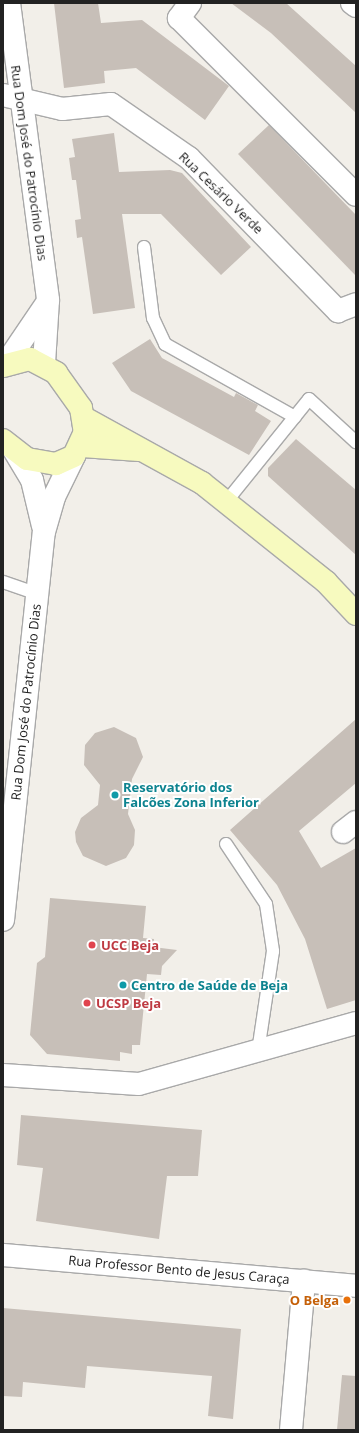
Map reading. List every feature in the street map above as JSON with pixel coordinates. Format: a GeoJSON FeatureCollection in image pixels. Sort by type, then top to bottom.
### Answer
{"type":"FeatureCollection","features":[{"type":"Feature","properties":{"kind":"main road"},"geometry":{"type":"LineString","coordinates":[[4,365],[30,359],[44,364],[65,383],[84,418],[146,450],[202,483],[326,582],[356,614]]}},
{"type":"Feature","properties":{"kind":"main road"},"geometry":{"type":"LineString","coordinates":[[8,445],[42,464],[67,462],[78,451],[84,418]]}},
{"type":"Feature","properties":{"kind":"main road"},"geometry":{"type":"LineString","coordinates":[[78,451],[146,450]]}},
{"type":"Feature","properties":{"kind":"street","name":"Rua Dom José do Patrocínio Dias"},"geometry":{"type":"LineString","coordinates":[[9,3],[11,96],[48,300],[44,364]]}},
{"type":"Feature","properties":{"kind":"street"},"geometry":{"type":"LineString","coordinates":[[190,3],[179,18],[356,195]]}},
{"type":"Feature","properties":{"kind":"street"},"geometry":{"type":"LineString","coordinates":[[352,3],[356,6]]}},
{"type":"Feature","properties":{"kind":"street","name":"Rua Cesário Verde"},"geometry":{"type":"LineString","coordinates":[[11,96],[62,108],[111,104],[189,158],[338,311],[356,304]]}},
{"type":"Feature","properties":{"kind":"street"},"geometry":{"type":"LineString","coordinates":[[4,365],[48,300]]}},
{"type":"Feature","properties":{"kind":"street","name":"Rua Dom José do Patrocínio Dias"},"geometry":{"type":"LineString","coordinates":[[8,445],[32,480],[44,532]]}},
{"type":"Feature","properties":{"kind":"street","name":"Rua Dom José do Patrocínio Dias"},"geometry":{"type":"LineString","coordinates":[[3,920],[44,532],[54,497],[78,451]]}},
{"type":"Feature","properties":{"kind":"street"},"geometry":{"type":"LineString","coordinates":[[3,1074],[139,1084],[356,1023]]}},
{"type":"Feature","properties":{"kind":"street","name":"Rua Professor Bento de Jesus Caraça"},"geometry":{"type":"LineString","coordinates":[[3,1255],[356,1286]]}},
{"type":"Feature","properties":{"kind":"street"},"geometry":{"type":"LineString","coordinates":[[291,1430],[304,1281]]}},
{"type":"Feature","properties":{"kind":"lane"},"geometry":{"type":"LineString","coordinates":[[144,247],[153,318],[165,344],[295,417]]}},
{"type":"Feature","properties":{"kind":"lane"},"geometry":{"type":"LineString","coordinates":[[226,502],[308,400],[356,442]]}},
{"type":"Feature","properties":{"kind":"lane"},"geometry":{"type":"LineString","coordinates":[[3,582],[38,594]]}},
{"type":"Feature","properties":{"kind":"lane"},"geometry":{"type":"LineString","coordinates":[[226,844],[266,904],[268,912],[273,951],[258,1051]]}},
{"type":"Feature","properties":{"kind":"building"},"geometry":{"type":"Polygon","coordinates":[[[54,3],[98,3],[101,23],[142,20],[229,86],[205,120],[136,68],[104,71],[105,83],[64,88],[54,3]]]}},
{"type":"Feature","properties":{"kind":"building"},"geometry":{"type":"Polygon","coordinates":[[[231,3],[286,3],[356,66],[356,113],[271,33],[231,3]]]}},
{"type":"Feature","properties":{"kind":"building"},"geometry":{"type":"Polygon","coordinates":[[[269,125],[356,215],[356,276],[238,154],[269,125]]]}},
{"type":"Feature","properties":{"kind":"building"},"geometry":{"type":"Polygon","coordinates":[[[114,133],[119,172],[170,170],[182,173],[251,247],[221,275],[161,214],[122,214],[135,308],[93,314],[82,237],[77,238],[75,220],[81,219],[76,180],[72,180],[69,158],[75,157],[72,139],[114,133]]]}},
{"type":"Feature","properties":{"kind":"building"},"geometry":{"type":"Polygon","coordinates":[[[150,339],[162,358],[234,397],[236,393],[258,405],[255,411],[271,421],[249,455],[131,391],[112,363],[150,339]]]}},
{"type":"Feature","properties":{"kind":"building"},"geometry":{"type":"Polygon","coordinates":[[[296,439],[356,490],[356,555],[268,476],[268,468],[296,439]]]}},
{"type":"Feature","properties":{"kind":"building"},"geometry":{"type":"Polygon","coordinates":[[[356,719],[356,783],[299,831],[321,868],[356,848],[356,1000],[327,1009],[305,939],[277,885],[230,830],[356,719]]]}},
{"type":"Feature","properties":{"kind":"building","name":"Reservatório dos Falcões Zona Inferior"},"geometry":{"type":"Polygon","coordinates":[[[114,727],[136,738],[143,757],[132,779],[128,814],[135,830],[134,845],[126,858],[106,866],[83,856],[76,842],[75,832],[81,818],[98,805],[100,785],[84,765],[85,745],[95,733],[114,727]]]}},
{"type":"Feature","properties":{"kind":"building","name":"Centro de Saúde de Beja"},"geometry":{"type":"Polygon","coordinates":[[[50,898],[146,906],[143,938],[154,939],[153,947],[177,950],[162,966],[161,975],[147,974],[140,1045],[132,1045],[132,1054],[120,1052],[120,1061],[47,1054],[30,1035],[37,963],[45,957],[50,898]]]}},
{"type":"Feature","properties":{"kind":"building"},"geometry":{"type":"Polygon","coordinates":[[[21,1115],[202,1130],[198,1176],[167,1176],[159,1239],[36,1221],[43,1168],[17,1165],[21,1115]]]}},
{"type":"Feature","properties":{"kind":"building"},"geometry":{"type":"Polygon","coordinates":[[[3,1308],[241,1329],[233,1419],[208,1416],[212,1376],[87,1366],[85,1388],[23,1382],[22,1397],[3,1396],[3,1308]]]}},
{"type":"Feature","properties":{"kind":"building"},"geometry":{"type":"Polygon","coordinates":[[[342,1375],[356,1376],[356,1430],[337,1430],[342,1375]]]}},
{"type":"Feature","properties":{"kind":"place","name":"Reservatório dos Falcões Zona Inferior"},"geometry":{"type":"Point","coordinates":[115,795]}},
{"type":"Feature","properties":{"kind":"place","name":"UCC Beja"},"geometry":{"type":"Point","coordinates":[92,945]}},
{"type":"Feature","properties":{"kind":"place","name":"Centro de Saúde de Beja"},"geometry":{"type":"Point","coordinates":[123,985]}},
{"type":"Feature","properties":{"kind":"place","name":"UCSP Beja"},"geometry":{"type":"Point","coordinates":[87,1003]}},
{"type":"Feature","properties":{"kind":"place","name":"O Belga"},"geometry":{"type":"Point","coordinates":[347,1300]}}]}
